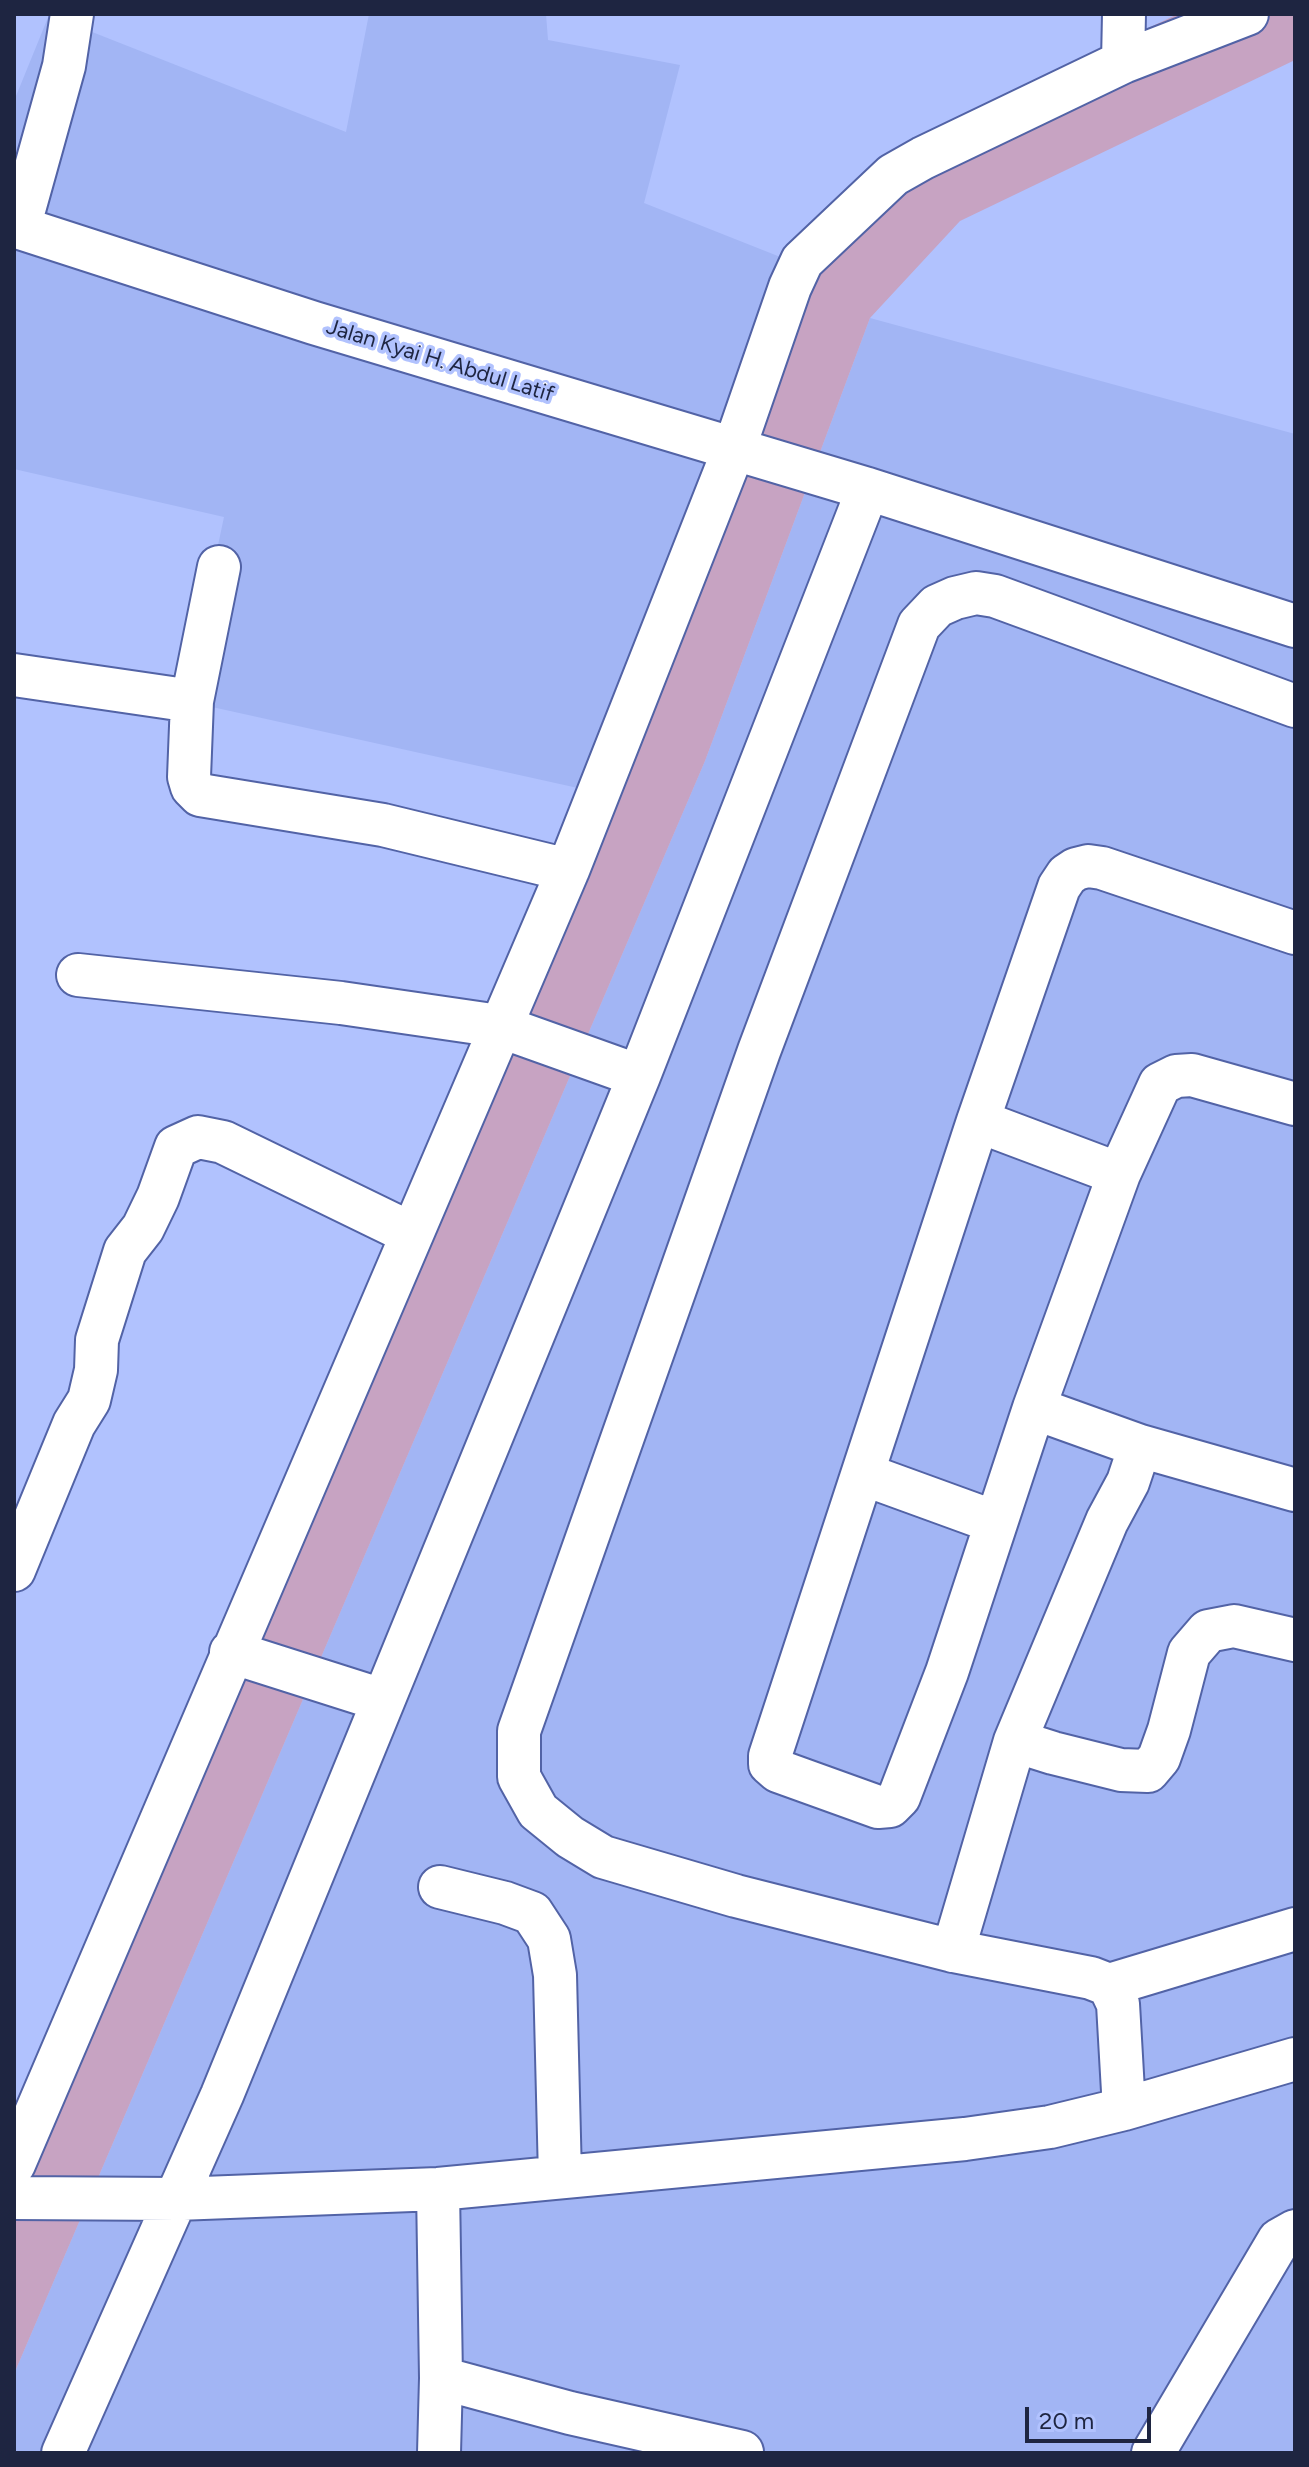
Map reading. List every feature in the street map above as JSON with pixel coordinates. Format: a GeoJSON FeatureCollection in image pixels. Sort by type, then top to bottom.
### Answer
{"type":"FeatureCollection","features":[{"type":"Feature","properties":{"kind":"street"},"geometry":{"type":"LineString","coordinates":[[17,227],[64,66],[72,14]]}},
{"type":"Feature","properties":{"kind":"street"},"geometry":{"type":"LineString","coordinates":[[1123,62],[1124,14]]}},
{"type":"Feature","properties":{"kind":"street"},"geometry":{"type":"LineString","coordinates":[[17,2157],[568,870],[734,449],[790,287],[802,261],[893,175],[956,141],[1123,62],[1247,14]]}},
{"type":"Feature","properties":{"kind":"street","name":"Jalan Kyai H. Abdul Latif"},"geometry":{"type":"LineString","coordinates":[[17,227],[314,323],[868,489],[1295,626]]}},
{"type":"Feature","properties":{"kind":"street"},"geometry":{"type":"LineString","coordinates":[[63,2453],[222,2095],[639,1076],[868,489]]}},
{"type":"Feature","properties":{"kind":"street"},"geometry":{"type":"LineString","coordinates":[[219,567],[192,701],[189,777],[192,787],[200,795],[383,825],[568,870]]}},
{"type":"Feature","properties":{"kind":"street"},"geometry":{"type":"LineString","coordinates":[[1295,706],[995,596],[976,593],[955,598],[937,606],[919,625],[759,1051],[519,1731],[519,1777],[538,1811],[570,1837],[603,1857],[736,1896],[953,1951],[1091,1978],[1109,1985],[1295,1929]]}},
{"type":"Feature","properties":{"kind":"street"},"geometry":{"type":"LineString","coordinates":[[14,675],[192,701]]}},
{"type":"Feature","properties":{"kind":"street"},"geometry":{"type":"LineString","coordinates":[[1295,933],[1102,868],[1088,866],[1076,869],[1067,875],[1059,887],[978,1121],[770,1756],[770,1764],[778,1771],[878,1807],[890,1806],[899,1797],[947,1672],[1034,1408],[1119,1174],[1160,1084],[1176,1076],[1192,1075],[1295,1104]]}},
{"type":"Feature","properties":{"kind":"street"},"geometry":{"type":"LineString","coordinates":[[78,975],[341,1003],[499,1026],[639,1076]]}},
{"type":"Feature","properties":{"kind":"street"},"geometry":{"type":"LineString","coordinates":[[978,1121],[1119,1174]]}},
{"type":"Feature","properties":{"kind":"street"},"geometry":{"type":"LineString","coordinates":[[14,1570],[74,1424],[89,1400],[96,1370],[97,1340],[125,1251],[143,1228],[176,1147],[198,1137],[223,1142],[412,1234]]}},
{"type":"Feature","properties":{"kind":"street"},"geometry":{"type":"LineString","coordinates":[[1034,1408],[1140,1446],[1295,1490]]}},
{"type":"Feature","properties":{"kind":"street"},"geometry":{"type":"LineString","coordinates":[[953,1951],[1015,1741],[1107,1521],[1128,1482],[1140,1446]]}},
{"type":"Feature","properties":{"kind":"street"},"geometry":{"type":"LineString","coordinates":[[863,1474],[995,1522]]}},
{"type":"Feature","properties":{"kind":"street"},"geometry":{"type":"LineString","coordinates":[[1015,1741],[1121,1770],[1148,1771],[1159,1758],[1169,1730],[1189,1653],[1208,1631],[1234,1626],[1295,1640]]}},
{"type":"Feature","properties":{"kind":"street"},"geometry":{"type":"LineString","coordinates":[[231,1652],[382,1700]]}},
{"type":"Feature","properties":{"kind":"street"},"geometry":{"type":"LineString","coordinates":[[440,1887],[532,1913],[549,1939],[555,1975],[560,2177]]}},
{"type":"Feature","properties":{"kind":"street"},"geometry":{"type":"LineString","coordinates":[[1109,1985],[1118,2004],[1124,2109]]}},
{"type":"Feature","properties":{"kind":"street"},"geometry":{"type":"LineString","coordinates":[[14,2198],[177,2199],[438,2189],[965,2139],[1050,2127],[1124,2109],[1295,2059]]}},
{"type":"Feature","properties":{"kind":"street"},"geometry":{"type":"LineString","coordinates":[[438,2189],[439,2453]]}},
{"type":"Feature","properties":{"kind":"street"},"geometry":{"type":"LineString","coordinates":[[1153,2453],[1279,2240],[1295,2231]]}},
{"type":"Feature","properties":{"kind":"street"},"geometry":{"type":"LineString","coordinates":[[441,2378],[570,2413],[742,2452]]}},
{"type":"Feature","properties":{"kind":"shaded area"},"geometry":{"type":"Polygon","coordinates":[[[369,14],[546,14],[548,40],[680,65],[644,203],[793,262],[605,794],[185,701],[224,517],[14,469],[14,101],[49,15],[346,132],[369,14]]]}},
{"type":"Feature","properties":{"kind":"shaded area"},"geometry":{"type":"Polygon","coordinates":[[[1178,14],[1295,14],[1295,60],[960,221],[870,318],[705,761],[14,2374],[14,2148],[605,794],[793,262],[935,129],[1178,14]]]}},
{"type":"Feature","properties":{"kind":"shaded area"},"geometry":{"type":"Polygon","coordinates":[[[870,318],[1295,434],[1295,2453],[14,2453],[14,2374],[705,761],[870,318]]]}}]}
